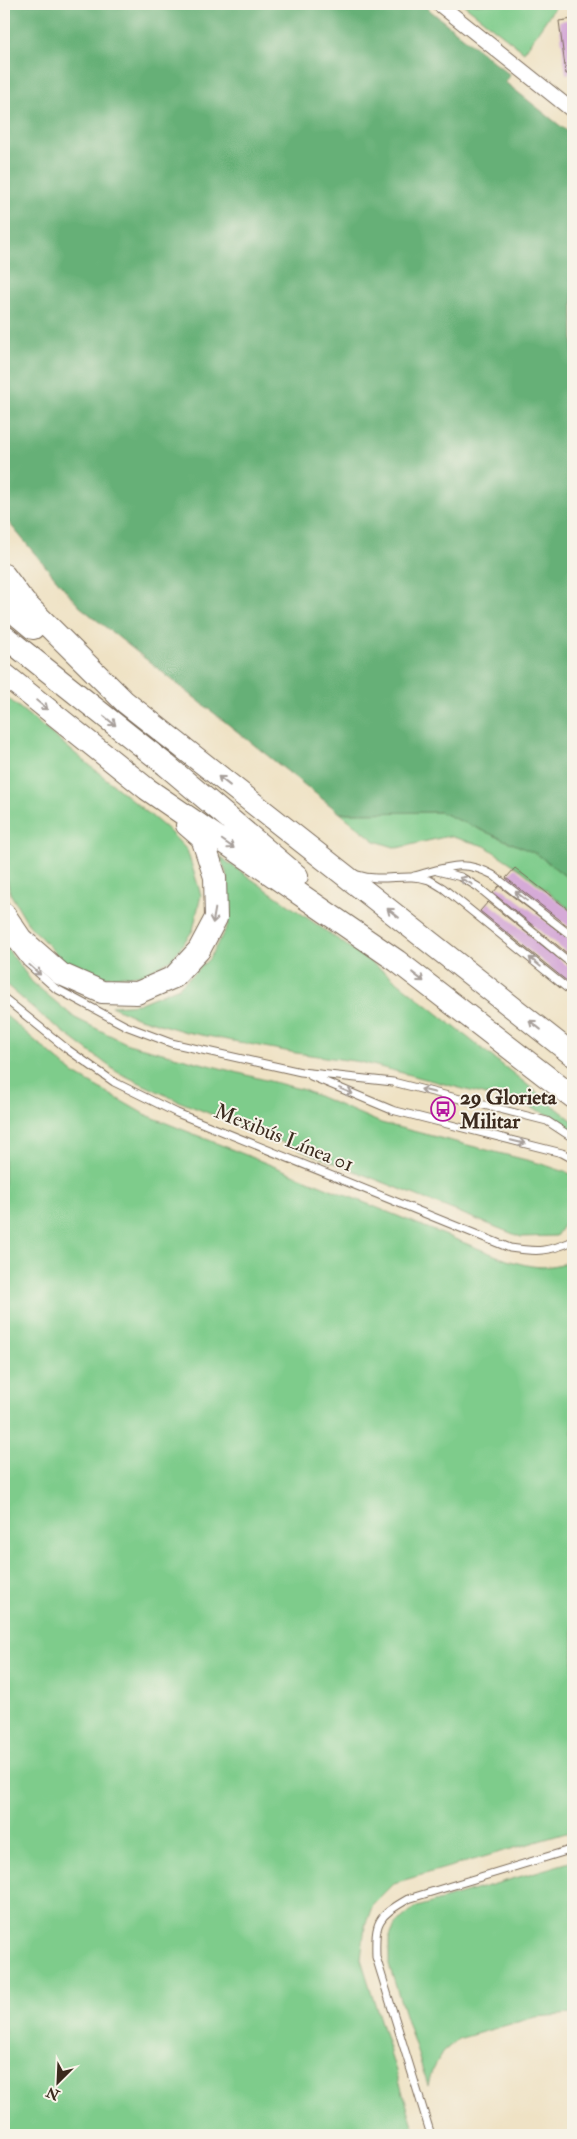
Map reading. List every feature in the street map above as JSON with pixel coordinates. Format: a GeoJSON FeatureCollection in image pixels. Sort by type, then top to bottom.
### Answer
{"type":"FeatureCollection","features":[{"type":"Feature","properties":{"kind":"main road"},"geometry":{"type":"LineString","coordinates":[[4,575],[24,602],[125,702]]}},
{"type":"Feature","properties":{"kind":"main road"},"geometry":{"type":"LineString","coordinates":[[4,604],[125,702],[573,1055]]}},
{"type":"Feature","properties":{"kind":"main road"},"geometry":{"type":"LineString","coordinates":[[4,636],[166,765],[397,961],[573,1097]]}},
{"type":"Feature","properties":{"kind":"main road"},"geometry":{"type":"LineString","coordinates":[[4,674],[148,789],[202,838],[215,877],[216,918],[199,950],[174,977],[137,993],[102,992],[61,974],[15,940],[4,914]]}},
{"type":"Feature","properties":{"kind":"main road"},"geometry":{"type":"LineString","coordinates":[[148,789],[397,961]]}},
{"type":"Feature","properties":{"kind":"street"},"geometry":{"type":"LineString","coordinates":[[439,4],[573,111]]}},
{"type":"Feature","properties":{"kind":"lane"},"geometry":{"type":"LineString","coordinates":[[318,854],[346,871],[365,877],[387,879],[410,877],[460,864],[479,867],[493,875],[573,937]]}},
{"type":"Feature","properties":{"kind":"lane"},"geometry":{"type":"LineString","coordinates":[[436,870],[461,878],[478,887],[573,965]]}},
{"type":"Feature","properties":{"kind":"lane"},"geometry":{"type":"LineString","coordinates":[[410,877],[429,880],[443,888],[573,992]]}},
{"type":"Feature","properties":{"kind":"lane"},"geometry":{"type":"LineString","coordinates":[[15,940],[56,980],[93,1009]]}},
{"type":"Feature","properties":{"kind":"lane"},"geometry":{"type":"LineString","coordinates":[[15,940],[28,963],[55,988],[126,1026],[171,1043],[301,1072],[393,1082],[547,1121],[573,1138]]}},
{"type":"Feature","properties":{"kind":"lane","name":"Mexibús Línea 01"},"geometry":{"type":"LineString","coordinates":[[4,998],[67,1049],[114,1082],[176,1113],[510,1248],[532,1251],[555,1249],[573,1241]]}},
{"type":"Feature","properties":{"kind":"lane"},"geometry":{"type":"LineString","coordinates":[[301,1072],[392,1110],[562,1153],[573,1159]]}},
{"type":"Feature","properties":{"kind":"lane"},"geometry":{"type":"LineString","coordinates":[[432,2135],[376,1957],[376,1933],[385,1912],[408,1898],[573,1849]]}},
{"type":"Feature","properties":{"kind":"green space"},"geometry":{"type":"Polygon","coordinates":[[[4,4],[422,4],[510,75],[505,82],[573,136],[573,882],[537,854],[440,812],[340,813],[79,606],[4,517],[4,4]]]}},
{"type":"Feature","properties":{"kind":"green space"},"geometry":{"type":"Polygon","coordinates":[[[463,4],[557,4],[524,52],[463,4]]]}},
{"type":"Feature","properties":{"kind":"green space"},"geometry":{"type":"Polygon","coordinates":[[[4,695],[166,828],[187,850],[201,895],[193,930],[173,958],[143,975],[104,977],[64,962],[29,925],[10,893],[4,865],[4,695]]]}},
{"type":"Feature","properties":{"kind":"green space"},"geometry":{"type":"Polygon","coordinates":[[[440,812],[537,854],[573,882],[573,912],[521,870],[485,846],[449,836],[397,848],[375,841],[340,813],[440,812]]]}},
{"type":"Feature","properties":{"kind":"green space"},"geometry":{"type":"Polygon","coordinates":[[[220,857],[389,975],[573,1121],[573,1131],[552,1116],[524,1105],[361,1062],[296,1053],[186,1032],[133,1016],[111,1006],[138,1004],[179,987],[209,959],[228,925],[228,877],[220,857]]]}},
{"type":"Feature","properties":{"kind":"green space"},"geometry":{"type":"Polygon","coordinates":[[[4,944],[32,982],[75,1018],[128,1044],[304,1090],[381,1123],[542,1164],[571,1174],[573,1182],[573,1211],[556,1236],[521,1237],[178,1101],[117,1072],[46,1019],[4,983],[4,944]]]}},
{"type":"Feature","properties":{"kind":"green space"},"geometry":{"type":"Polygon","coordinates":[[[4,1014],[73,1073],[144,1114],[507,1260],[525,1265],[547,1267],[573,1260],[573,1831],[394,1883],[373,1904],[365,1926],[361,1959],[416,2135],[4,2135],[4,1014]]]}},
{"type":"Feature","properties":{"kind":"green space"},"geometry":{"type":"Polygon","coordinates":[[[573,1861],[573,2014],[535,2017],[458,2039],[442,2053],[432,2071],[428,2086],[389,1965],[389,1939],[396,1923],[414,1908],[573,1861]]]}},
{"type":"Feature","properties":{"kind":"building"},"geometry":{"type":"Polygon","coordinates":[[[573,19],[573,73],[566,74],[559,21],[573,19]]]}},
{"type":"Feature","properties":{"kind":"building"},"geometry":{"type":"Polygon","coordinates":[[[515,868],[573,913],[573,930],[506,878],[515,868]]]}},
{"type":"Feature","properties":{"kind":"building"},"geometry":{"type":"Polygon","coordinates":[[[499,886],[573,942],[573,958],[493,893],[499,886]]]}},
{"type":"Feature","properties":{"kind":"building"},"geometry":{"type":"Polygon","coordinates":[[[488,902],[573,970],[573,986],[480,911],[488,902]]]}},
{"type":"Feature","properties":{"kind":"place","name":"29 Glorieta Militar"},"geometry":{"type":"Point","coordinates":[443,1109]}}]}
